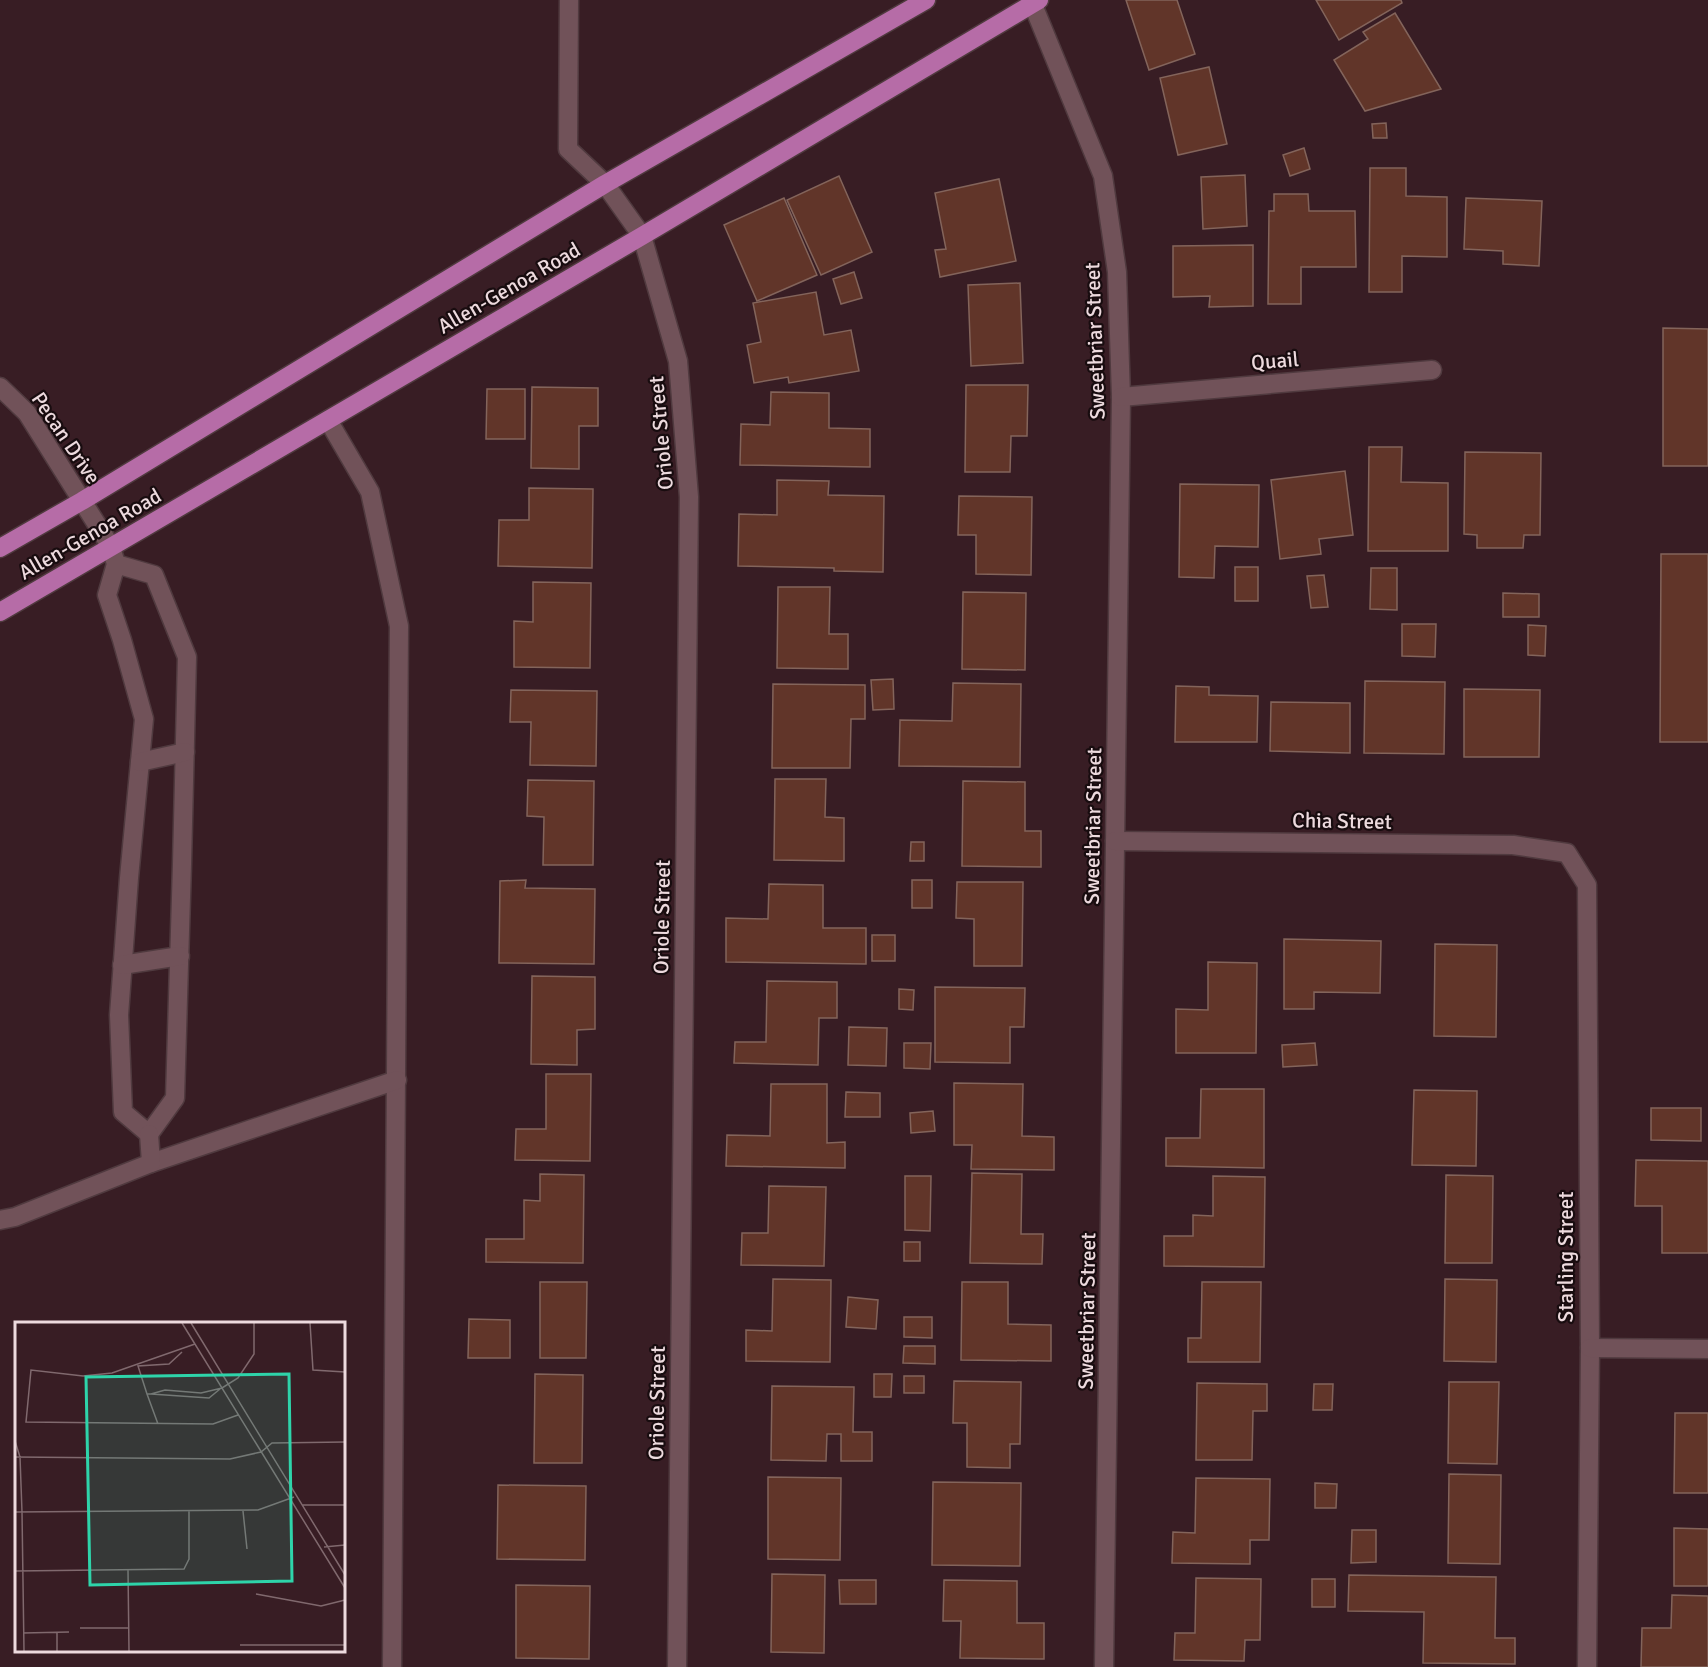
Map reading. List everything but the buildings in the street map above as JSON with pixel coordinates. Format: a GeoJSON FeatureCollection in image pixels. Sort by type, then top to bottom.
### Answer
{"type":"FeatureCollection","features":[{"type":"Feature","properties":{"kind":"main road","name":"Allen-Genoa Road"},"geometry":{"type":"LineString","coordinates":[[0,548],[82,501],[605,184],[926,0]]}},
{"type":"Feature","properties":{"kind":"main road","name":"Allen-Genoa Road"},"geometry":{"type":"LineString","coordinates":[[0,612],[114,556],[328,420],[642,236],[1034,1]]}},
{"type":"Feature","properties":{"kind":"street","name":"Oriole Street"},"geometry":{"type":"LineString","coordinates":[[569,0],[568,150],[605,184],[642,236],[678,361],[689,497],[677,1667]]}},
{"type":"Feature","properties":{"kind":"street","name":"Sweetbriar Street"},"geometry":{"type":"LineString","coordinates":[[1034,1],[1103,176],[1117,272],[1121,397],[1104,1667]]}},
{"type":"Feature","properties":{"kind":"street","name":"Quail"},"geometry":{"type":"LineString","coordinates":[[1121,397],[1432,370]]}},
{"type":"Feature","properties":{"kind":"street","name":"Pecan Drive"},"geometry":{"type":"LineString","coordinates":[[0,387],[27,413],[114,556]]}},
{"type":"Feature","properties":{"kind":"street"},"geometry":{"type":"LineString","coordinates":[[328,420],[370,492],[399,626],[392,1667]]}},
{"type":"Feature","properties":{"kind":"street"},"geometry":{"type":"LineString","coordinates":[[149,1134],[123,1112],[119,1015],[144,719],[107,595],[114,556],[154,575],[187,657],[175,1098],[149,1134],[151,1163]]}},
{"type":"Feature","properties":{"kind":"street"},"geometry":{"type":"LineString","coordinates":[[140,762],[185,752]]}},
{"type":"Feature","properties":{"kind":"street","name":"Chia Street"},"geometry":{"type":"LineString","coordinates":[[1115,841],[1513,845],[1567,854]]}},
{"type":"Feature","properties":{"kind":"street","name":"Starling Street"},"geometry":{"type":"LineString","coordinates":[[1567,854],[1587,885],[1590,1348],[1587,1667]]}},
{"type":"Feature","properties":{"kind":"street"},"geometry":{"type":"LineString","coordinates":[[122,965],[180,956]]}},
{"type":"Feature","properties":{"kind":"street"},"geometry":{"type":"LineString","coordinates":[[0,1220],[15,1217],[151,1163],[397,1080]]}},
{"type":"Feature","properties":{"kind":"street"},"geometry":{"type":"LineString","coordinates":[[1590,1348],[1708,1349]]}}]}
